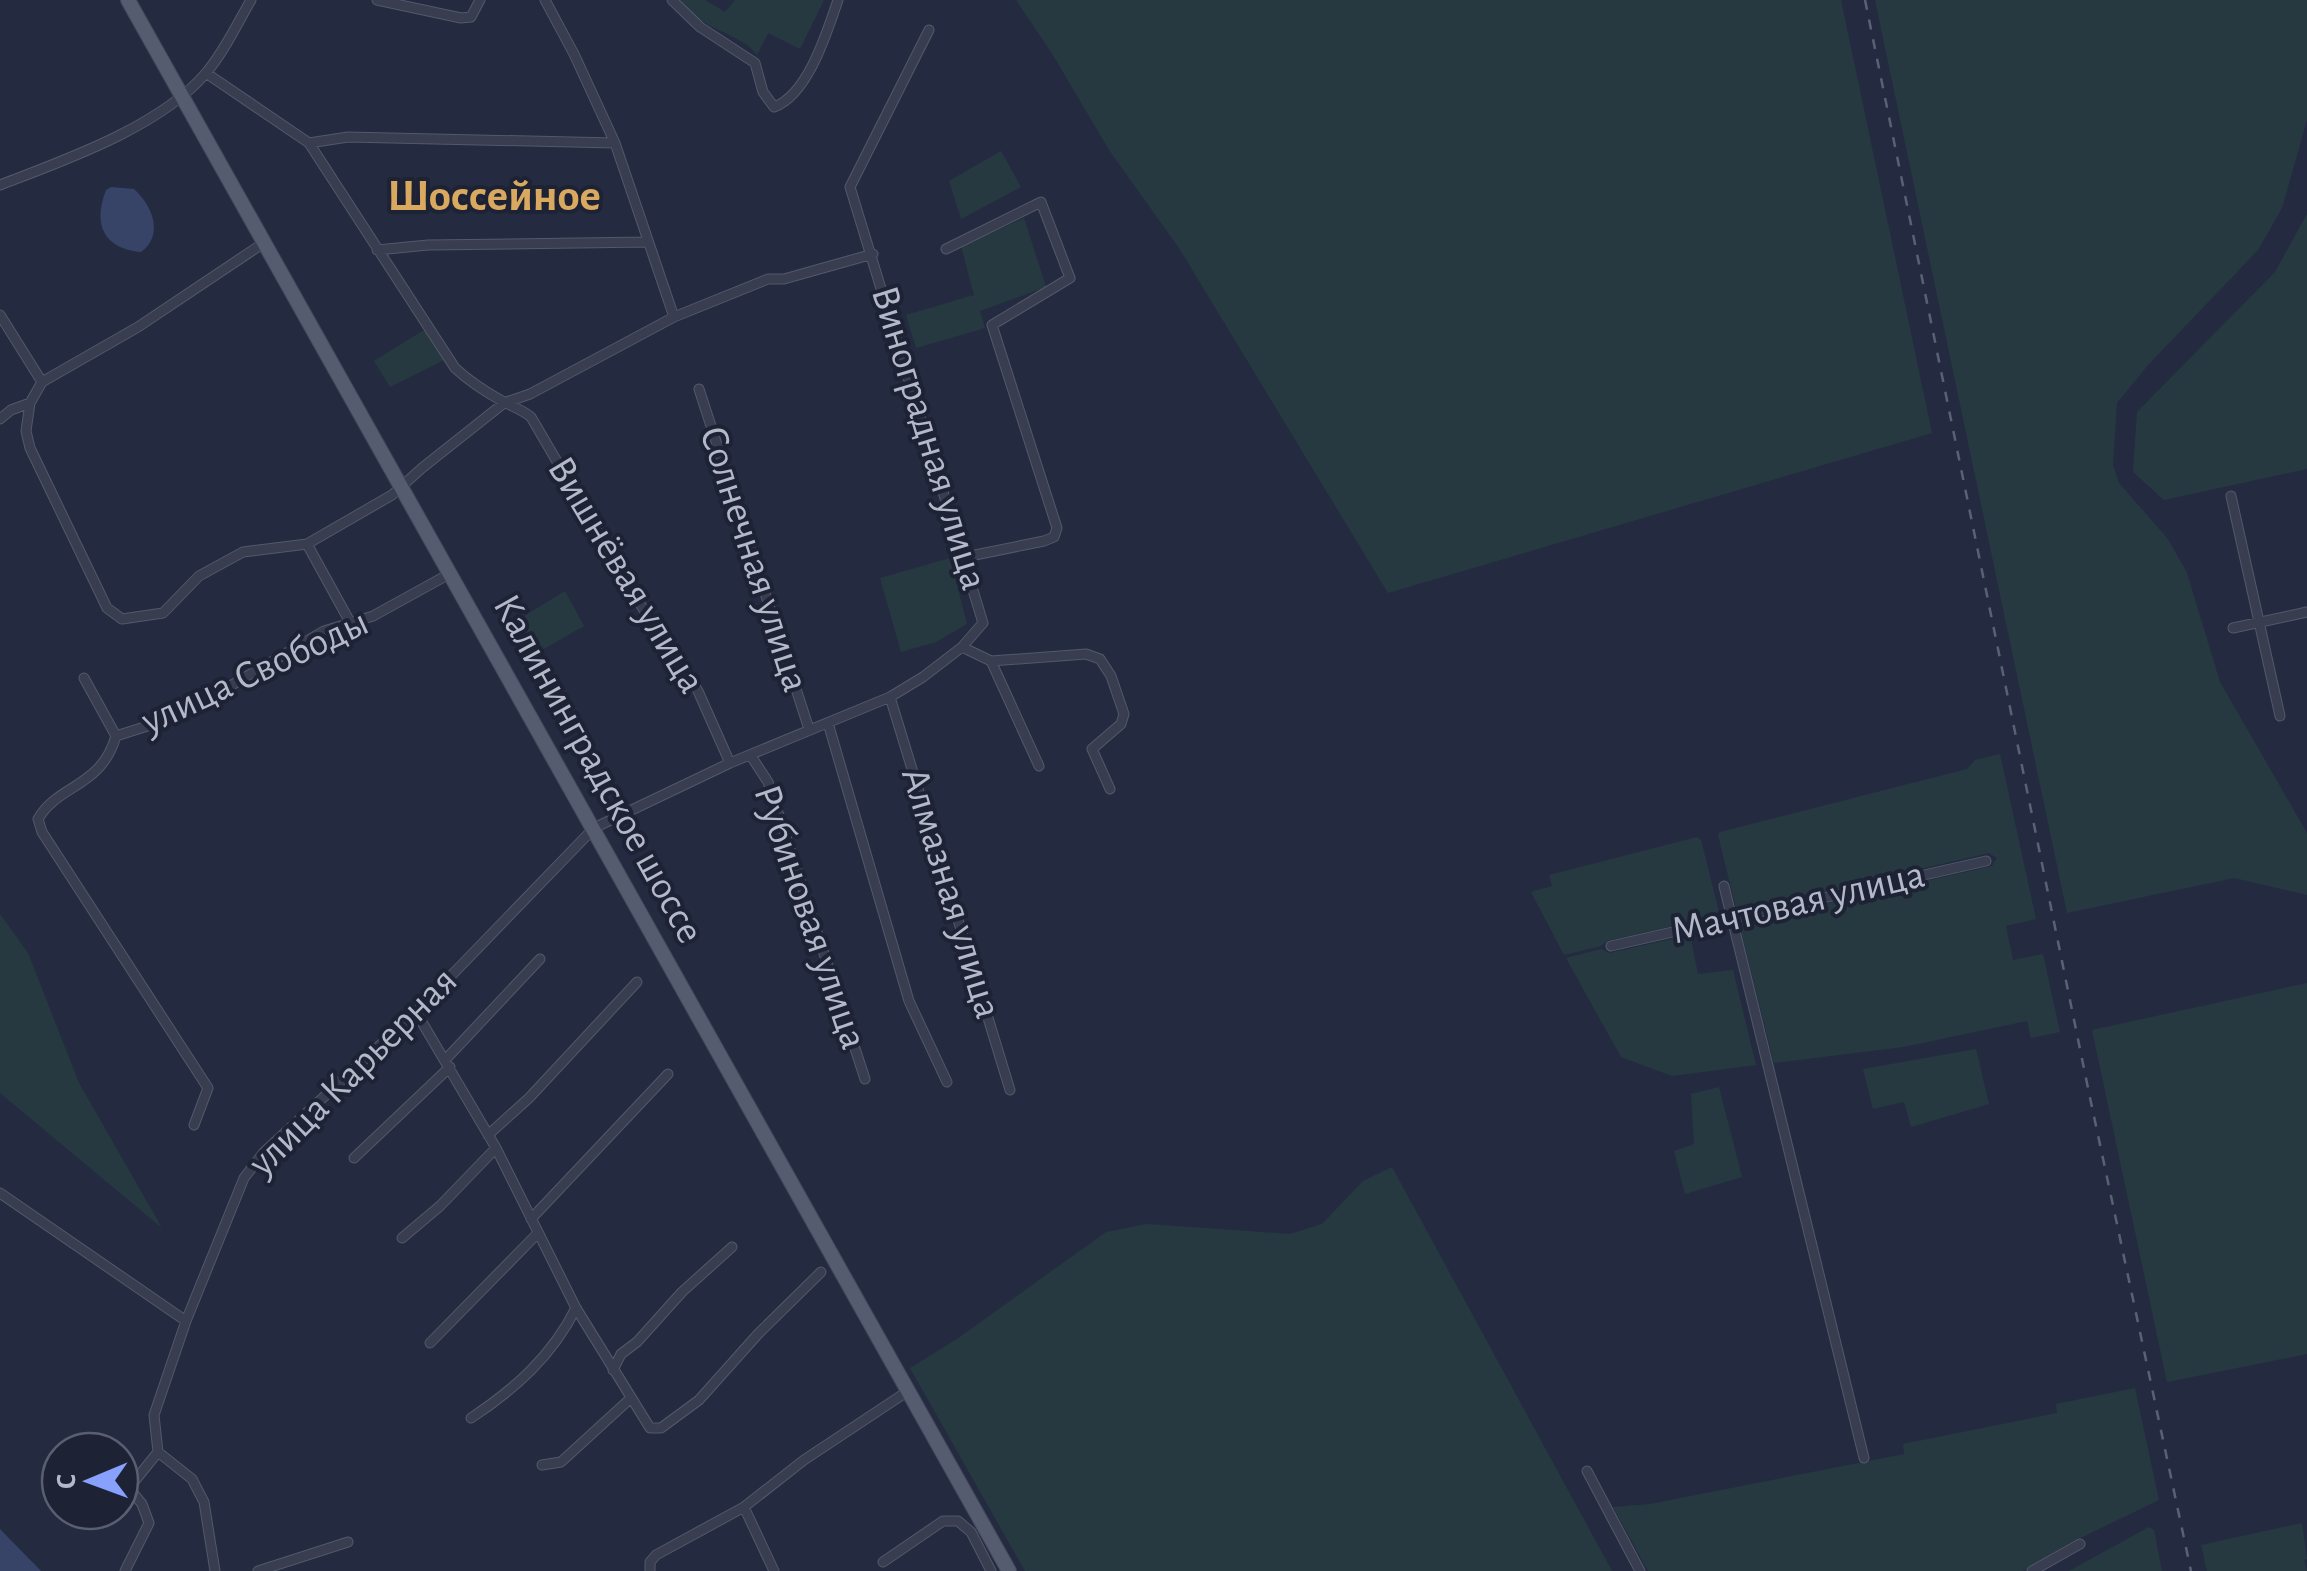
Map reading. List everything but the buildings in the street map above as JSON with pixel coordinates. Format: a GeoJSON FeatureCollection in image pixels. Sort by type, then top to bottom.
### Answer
{"type":"FeatureCollection","features":[{"type":"Feature","properties":{"kind":"main road","name":"Калининградское шоссе"},"geometry":{"type":"LineString","coordinates":[[128,0],[1009,1571]]}},
{"type":"Feature","properties":{"kind":"street"},"geometry":{"type":"LineString","coordinates":[[0,184],[84,153],[182,95],[206,73],[251,0]]}},
{"type":"Feature","properties":{"kind":"street"},"geometry":{"type":"LineString","coordinates":[[377,0],[462,18],[471,17],[480,0]]}},
{"type":"Feature","properties":{"kind":"street"},"geometry":{"type":"LineString","coordinates":[[545,0],[615,143],[674,318]]}},
{"type":"Feature","properties":{"kind":"street"},"geometry":{"type":"LineString","coordinates":[[672,0],[700,27],[755,62],[764,92],[774,107],[787,103],[820,54],[838,0]]}},
{"type":"Feature","properties":{"kind":"street","name":"Виноградная улица"},"geometry":{"type":"LineString","coordinates":[[928,30],[850,186],[983,623],[962,647]]}},
{"type":"Feature","properties":{"kind":"street"},"geometry":{"type":"LineString","coordinates":[[206,73],[309,144],[348,136],[615,143]]}},
{"type":"Feature","properties":{"kind":"street","name":"Вишнёвая улица"},"geometry":{"type":"LineString","coordinates":[[309,144],[455,368],[530,417],[645,612],[698,691],[730,763]]}},
{"type":"Feature","properties":{"kind":"street"},"geometry":{"type":"LineString","coordinates":[[946,249],[1041,202],[1070,278],[992,325],[1057,528],[1054,536],[964,558]]}},
{"type":"Feature","properties":{"kind":"street"},"geometry":{"type":"LineString","coordinates":[[265,242],[138,327],[42,382],[30,403],[26,431],[46,485],[106,608],[122,619],[163,613],[199,576],[243,552],[307,544],[392,495],[504,403],[530,394],[674,318],[768,278],[784,279],[873,254]]}},
{"type":"Feature","properties":{"kind":"street"},"geometry":{"type":"LineString","coordinates":[[376,250],[428,245],[648,242]]}},
{"type":"Feature","properties":{"kind":"street"},"geometry":{"type":"LineString","coordinates":[[0,315],[42,382]]}},
{"type":"Feature","properties":{"kind":"street","name":"Солнечная улица"},"geometry":{"type":"LineString","coordinates":[[699,389],[810,729]]}},
{"type":"Feature","properties":{"kind":"street"},"geometry":{"type":"LineString","coordinates":[[0,419],[30,403]]}},
{"type":"Feature","properties":{"kind":"street"},"geometry":{"type":"LineString","coordinates":[[2230,496],[2280,716]]}},
{"type":"Feature","properties":{"kind":"street"},"geometry":{"type":"LineString","coordinates":[[307,544],[350,622]]}},
{"type":"Feature","properties":{"kind":"street","name":"улица Свободы"},"geometry":{"type":"LineString","coordinates":[[84,678],[116,736],[178,716],[324,631],[372,616],[451,573]]}},
{"type":"Feature","properties":{"kind":"street"},"geometry":{"type":"LineString","coordinates":[[2234,628],[2307,612]]}},
{"type":"Feature","properties":{"kind":"street"},"geometry":{"type":"LineString","coordinates":[[594,828],[730,763],[890,697],[962,647],[992,662],[1086,654],[1100,659],[1111,676],[1124,714],[1121,724],[1092,748],[1110,790]]}},
{"type":"Feature","properties":{"kind":"street"},"geometry":{"type":"LineString","coordinates":[[992,662],[1039,766]]}},
{"type":"Feature","properties":{"kind":"street","name":"Алмазная улица"},"geometry":{"type":"LineString","coordinates":[[890,697],[1010,1090]]}},
{"type":"Feature","properties":{"kind":"street"},"geometry":{"type":"LineString","coordinates":[[828,723],[909,1001],[948,1082]]}},
{"type":"Feature","properties":{"kind":"street"},"geometry":{"type":"LineString","coordinates":[[116,736],[110,757],[80,786],[44,808],[38,819],[42,832],[208,1088],[194,1125]]}},
{"type":"Feature","properties":{"kind":"street","name":"Рубиновая улица"},"geometry":{"type":"LineString","coordinates":[[750,756],[768,782],[865,1079]]}},
{"type":"Feature","properties":{"kind":"street","name":"улица Карьерная"},"geometry":{"type":"LineString","coordinates":[[158,1452],[154,1415],[186,1321],[244,1178],[264,1152],[416,1012],[594,828]]}},
{"type":"Feature","properties":{"kind":"street","name":"Мачтовая улица"},"geometry":{"type":"LineString","coordinates":[[1610,946],[1986,861]]}},
{"type":"Feature","properties":{"kind":"street"},"geometry":{"type":"LineString","coordinates":[[1724,886],[1864,1458]]}},
{"type":"Feature","properties":{"kind":"street"},"geometry":{"type":"LineString","coordinates":[[354,1158],[448,1063],[540,959]]}},
{"type":"Feature","properties":{"kind":"street"},"geometry":{"type":"LineString","coordinates":[[488,1135],[637,982]]}},
{"type":"Feature","properties":{"kind":"street"},"geometry":{"type":"LineString","coordinates":[[416,1012],[496,1148],[576,1308],[650,1428],[661,1428],[699,1400],[758,1334],[822,1272]]}},
{"type":"Feature","properties":{"kind":"street"},"geometry":{"type":"LineString","coordinates":[[531,1219],[668,1074]]}},
{"type":"Feature","properties":{"kind":"street"},"geometry":{"type":"LineString","coordinates":[[402,1238],[440,1206],[496,1148]]}},
{"type":"Feature","properties":{"kind":"street"},"geometry":{"type":"LineString","coordinates":[[0,1194],[186,1321]]}},
{"type":"Feature","properties":{"kind":"street"},"geometry":{"type":"LineString","coordinates":[[430,1344],[537,1234]]}},
{"type":"Feature","properties":{"kind":"street"},"geometry":{"type":"LineString","coordinates":[[613,1370],[621,1354],[732,1246]]}},
{"type":"Feature","properties":{"kind":"street"},"geometry":{"type":"LineString","coordinates":[[471,1418],[511,1392],[560,1339],[576,1308]]}},
{"type":"Feature","properties":{"kind":"street"},"geometry":{"type":"LineString","coordinates":[[650,1571],[650,1562],[656,1555],[744,1507],[804,1460],[908,1391]]}},
{"type":"Feature","properties":{"kind":"street"},"geometry":{"type":"LineString","coordinates":[[542,1465],[561,1462],[631,1398]]}},
{"type":"Feature","properties":{"kind":"street"},"geometry":{"type":"LineString","coordinates":[[125,1571],[148,1523],[142,1504],[128,1488],[158,1452],[192,1479],[204,1502],[215,1571]]}},
{"type":"Feature","properties":{"kind":"street"},"geometry":{"type":"LineString","coordinates":[[1587,1471],[1640,1571]]}},
{"type":"Feature","properties":{"kind":"street"},"geometry":{"type":"LineString","coordinates":[[744,1507],[774,1571]]}},
{"type":"Feature","properties":{"kind":"street"},"geometry":{"type":"LineString","coordinates":[[882,1562],[943,1520],[958,1520],[971,1532],[992,1571]]}},
{"type":"Feature","properties":{"kind":"street"},"geometry":{"type":"LineString","coordinates":[[258,1571],[348,1542]]}},
{"type":"Feature","properties":{"kind":"street"},"geometry":{"type":"LineString","coordinates":[[2032,1571],[2080,1544]]}},
{"type":"Feature","properties":{"kind":"shaded area"},"geometry":{"type":"Polygon","coordinates":[[[679,0],[705,0],[725,12],[735,0],[824,0],[800,49],[768,33],[757,55],[739,40],[703,21],[699,24],[675,4],[679,0]]]}},
{"type":"Feature","properties":{"kind":"shaded area"},"geometry":{"type":"Polygon","coordinates":[[[1016,0],[1841,0],[1932,433],[1388,593],[1179,248],[1109,150],[1016,0]]]}},
{"type":"Feature","properties":{"kind":"shaded area"},"geometry":{"type":"Polygon","coordinates":[[[1875,0],[2307,0],[2307,120],[2282,208],[2258,250],[2117,403],[2113,465],[2119,483],[2168,539],[2187,573],[2220,682],[2307,833],[2307,895],[2234,878],[2067,913],[1875,0]]]}},
{"type":"Feature","properties":{"kind":"shaded area"},"geometry":{"type":"Polygon","coordinates":[[[1001,151],[1021,187],[961,219],[949,181],[1001,151]]]}},
{"type":"Feature","properties":{"kind":"shaded area"},"geometry":{"type":"Polygon","coordinates":[[[2307,214],[2307,469],[2164,500],[2133,472],[2137,412],[2275,272],[2307,214]]]}},
{"type":"Feature","properties":{"kind":"shaded area"},"geometry":{"type":"Polygon","coordinates":[[[1024,218],[1046,287],[980,311],[985,328],[916,348],[906,315],[974,295],[961,246],[1024,218]]]}},
{"type":"Feature","properties":{"kind":"shaded area"},"geometry":{"type":"Polygon","coordinates":[[[424,330],[444,360],[390,387],[374,361],[424,330]]]}},
{"type":"Feature","properties":{"kind":"shaded area"},"geometry":{"type":"Polygon","coordinates":[[[950,558],[967,624],[936,642],[901,652],[880,578],[950,558]]]}},
{"type":"Feature","properties":{"kind":"shaded area"},"geometry":{"type":"Polygon","coordinates":[[[565,591],[584,626],[535,654],[516,621],[565,591]]]}},
{"type":"Feature","properties":{"kind":"shaded area"},"geometry":{"type":"Polygon","coordinates":[[[2000,754],[2036,919],[2006,926],[2013,960],[2043,954],[2060,1032],[2031,1038],[2027,1021],[1903,1047],[1774,1063],[1742,923],[1992,866],[1997,858],[1989,853],[1739,911],[1720,832],[1967,769],[1975,760],[2000,754]]]}},
{"type":"Feature","properties":{"kind":"shaded area"},"geometry":{"type":"Polygon","coordinates":[[[1697,837],[1701,840],[1717,916],[1564,955],[1531,892],[1552,886],[1549,875],[1697,837]]]}},
{"type":"Feature","properties":{"kind":"shaded area"},"geometry":{"type":"Polygon","coordinates":[[[0,914],[28,953],[79,1083],[162,1228],[0,1093],[0,914]]]}},
{"type":"Feature","properties":{"kind":"shaded area"},"geometry":{"type":"Polygon","coordinates":[[[1690,935],[1698,974],[1733,970],[1756,1065],[1672,1076],[1621,1057],[1566,958],[1601,949],[1610,953],[1690,935]]]}},
{"type":"Feature","properties":{"kind":"shaded area"},"geometry":{"type":"Polygon","coordinates":[[[2307,983],[2307,1354],[2167,1382],[2092,1030],[2307,983]]]}},
{"type":"Feature","properties":{"kind":"shaded area"},"geometry":{"type":"Polygon","coordinates":[[[1976,1049],[1989,1104],[1911,1127],[1904,1102],[1873,1109],[1863,1069],[1976,1049]]]}},
{"type":"Feature","properties":{"kind":"shaded area"},"geometry":{"type":"Polygon","coordinates":[[[1719,1087],[1742,1177],[1685,1194],[1674,1151],[1694,1144],[1691,1094],[1719,1087]]]}},
{"type":"Feature","properties":{"kind":"shaded area"},"geometry":{"type":"Polygon","coordinates":[[[1392,1167],[1612,1571],[1025,1571],[910,1368],[1106,1232],[1147,1224],[1290,1234],[1322,1224],[1363,1181],[1392,1167]]]}},
{"type":"Feature","properties":{"kind":"shaded area"},"geometry":{"type":"Polygon","coordinates":[[[2135,1388],[2159,1500],[2070,1543],[2023,1571],[1648,1571],[1613,1507],[1650,1504],[1904,1454],[1903,1444],[2057,1413],[2056,1404],[2135,1388]]]}},
{"type":"Feature","properties":{"kind":"shaded area"},"geometry":{"type":"Polygon","coordinates":[[[2302,1523],[2307,1571],[2207,1571],[2201,1545],[2302,1523]]]}},
{"type":"Feature","properties":{"kind":"shaded area"},"geometry":{"type":"Polygon","coordinates":[[[2149,1527],[2154,1530],[2162,1571],[2069,1571],[2149,1527]]]}},
{"type":"Feature","properties":{"kind":"water"},"geometry":{"type":"Polygon","coordinates":[[[134,189],[151,212],[152,237],[141,252],[117,245],[104,232],[100,213],[106,190],[134,189]]]}},
{"type":"Feature","properties":{"kind":"water"},"geometry":{"type":"Polygon","coordinates":[[[0,1529],[41,1571],[0,1571],[0,1529]]]}},
{"type":"Feature","properties":{"kind":"railway"},"geometry":{"type":"LineString","coordinates":[[1865,0],[2191,1571]]}},
{"type":"Feature","properties":{"kind":"district","name":"Шоссейное"},"geometry":{"type":"Point","coordinates":[494,196]}}]}
